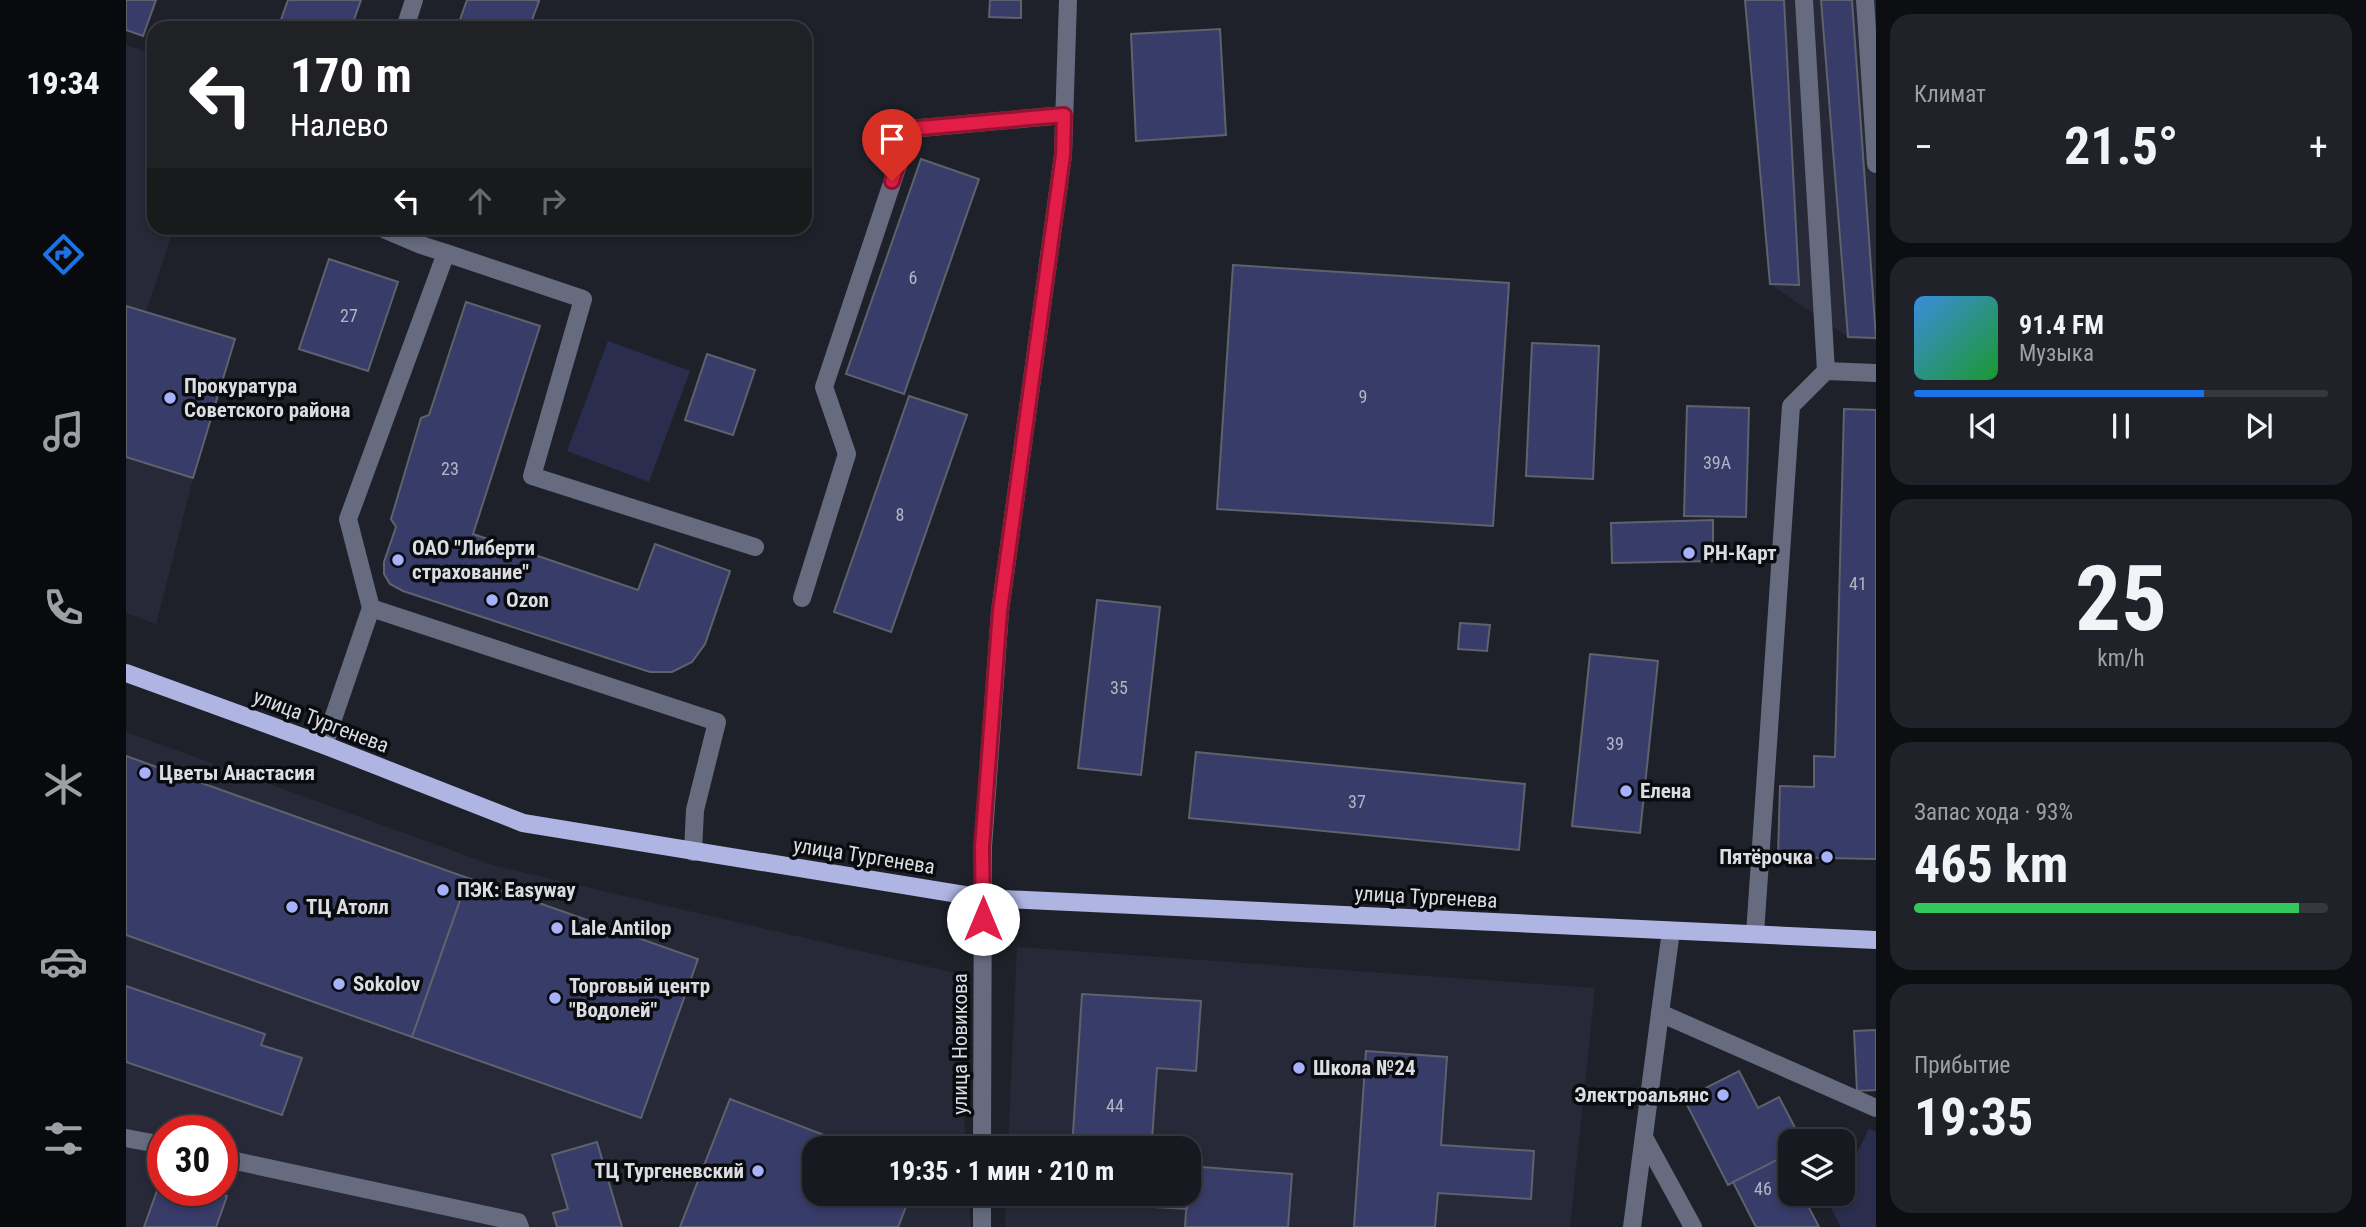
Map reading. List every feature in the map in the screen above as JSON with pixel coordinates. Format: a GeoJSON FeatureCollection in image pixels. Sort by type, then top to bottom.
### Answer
{"type":"FeatureCollection","features":[{"type":"Feature","properties":{"kind":"main road","name":"улица Тургенева"},"geometry":{"type":"LineString","coordinates":[[126,673],[324,745],[523,824],[983,898],[1876,940]]}},
{"type":"Feature","properties":{"kind":"street"},"geometry":{"type":"LineString","coordinates":[[407,21],[414,0]]}},
{"type":"Feature","properties":{"kind":"street","name":"улица Новикова"},"geometry":{"type":"LineString","coordinates":[[982,1136],[982,847],[1000,611],[1063,155],[1068,0]]}},
{"type":"Feature","properties":{"kind":"street"},"geometry":{"type":"LineString","coordinates":[[1804,0],[1826,371]]}},
{"type":"Feature","properties":{"kind":"street"},"geometry":{"type":"LineString","coordinates":[[1866,0],[1876,164]]}},
{"type":"Feature","properties":{"kind":"street"},"geometry":{"type":"LineString","coordinates":[[802,598],[847,454],[824,387],[909,129],[1064,115]]}},
{"type":"Feature","properties":{"kind":"street"},"geometry":{"type":"LineString","coordinates":[[397,235],[583,299],[532,476],[755,547]]}},
{"type":"Feature","properties":{"kind":"street"},"geometry":{"type":"LineString","coordinates":[[324,745],[371,608],[348,519],[446,253]]}},
{"type":"Feature","properties":{"kind":"street"},"geometry":{"type":"LineString","coordinates":[[1755,934],[1791,406],[1826,371],[1876,373]]}},
{"type":"Feature","properties":{"kind":"street"},"geometry":{"type":"LineString","coordinates":[[371,608],[718,722],[695,810],[693,852]]}},
{"type":"Feature","properties":{"kind":"street"},"geometry":{"type":"LineString","coordinates":[[1632,1227],[1671,931]]}},
{"type":"Feature","properties":{"kind":"street"},"geometry":{"type":"LineString","coordinates":[[1660,1013],[1876,1108]]}},
{"type":"Feature","properties":{"kind":"street"},"geometry":{"type":"LineString","coordinates":[[126,1138],[147,1143]]}},
{"type":"Feature","properties":{"kind":"street"},"geometry":{"type":"LineString","coordinates":[[1645,1139],[1693,1227]]}},
{"type":"Feature","properties":{"kind":"street"},"geometry":{"type":"LineString","coordinates":[[238,1161],[518,1222],[520,1227]]}},
{"type":"Feature","properties":{"kind":"street"},"geometry":{"type":"LineString","coordinates":[[982,1206],[982,1227]]}},
{"type":"Feature","properties":{"kind":"shaded area"},"geometry":{"type":"Polygon","coordinates":[[[1745,0],[1876,0],[1876,340],[1848,337],[1770,284],[1745,0]]]}},
{"type":"Feature","properties":{"kind":"shaded area"},"geometry":{"type":"Polygon","coordinates":[[[126,45],[147,52],[147,235],[172,235],[146,312],[126,306],[126,45]]]}},
{"type":"Feature","properties":{"kind":"shaded area"},"geometry":{"type":"Polygon","coordinates":[[[608,341],[690,371],[649,482],[567,451],[608,341]]]}},
{"type":"Feature","properties":{"kind":"shaded area"},"geometry":{"type":"Polygon","coordinates":[[[126,457],[193,478],[156,624],[126,613],[126,457]]]}},
{"type":"Feature","properties":{"kind":"shaded area"},"geometry":{"type":"Polygon","coordinates":[[[126,732],[492,865],[955,973],[965,1136],[802,1136],[802,1206],[969,1206],[971,1227],[126,1227],[126,732]]]}},
{"type":"Feature","properties":{"kind":"shaded area","name":"Школа №24"},"geometry":{"type":"Polygon","coordinates":[[[1017,947],[1595,988],[1570,1227],[1005,1227],[1006,1206],[1201,1206],[1201,1136],[1009,1136],[1017,947]]]}},
{"type":"Feature","properties":{"kind":"shaded area"},"geometry":{"type":"Polygon","coordinates":[[[1869,1129],[1876,1132],[1876,1227],[1841,1227],[1830,1206],[1855,1206],[1855,1156],[1869,1129]]]}},
{"type":"Feature","properties":{"kind":"building"},"geometry":{"type":"Polygon","coordinates":[[[126,0],[156,0],[143,36],[126,30],[126,0]]]}},
{"type":"Feature","properties":{"kind":"building"},"geometry":{"type":"Polygon","coordinates":[[[288,0],[361,0],[354,21],[280,21],[288,0]]]}},
{"type":"Feature","properties":{"kind":"building"},"geometry":{"type":"Polygon","coordinates":[[[467,0],[539,1],[532,21],[460,21],[467,0]]]}},
{"type":"Feature","properties":{"kind":"building"},"geometry":{"type":"Polygon","coordinates":[[[990,0],[1021,0],[1021,18],[989,17],[990,0]]]}},
{"type":"Feature","properties":{"kind":"building"},"geometry":{"type":"Polygon","coordinates":[[[1745,0],[1784,0],[1799,285],[1770,284],[1745,0]]]}},
{"type":"Feature","properties":{"kind":"building"},"geometry":{"type":"Polygon","coordinates":[[[1821,0],[1852,0],[1876,338],[1848,337],[1821,0]]]}},
{"type":"Feature","properties":{"kind":"building"},"geometry":{"type":"Polygon","coordinates":[[[1220,29],[1226,135],[1136,141],[1131,34],[1220,29]]]}},
{"type":"Feature","properties":{"kind":"building"},"geometry":{"type":"Polygon","coordinates":[[[921,159],[979,179],[904,394],[846,374],[921,159]]]}},
{"type":"Feature","properties":{"kind":"building"},"geometry":{"type":"Polygon","coordinates":[[[329,259],[398,282],[368,371],[299,349],[329,259]]]}},
{"type":"Feature","properties":{"kind":"building"},"geometry":{"type":"Polygon","coordinates":[[[1233,265],[1509,283],[1493,526],[1217,509],[1233,265]]]}},
{"type":"Feature","properties":{"kind":"building"},"geometry":{"type":"Polygon","coordinates":[[[466,302],[540,326],[473,534],[638,590],[655,544],[730,571],[705,644],[692,662],[672,672],[650,672],[403,591],[390,584],[384,574],[384,562],[396,527],[391,519],[421,418],[429,415],[466,302]]]}},
{"type":"Feature","properties":{"kind":"building"},"geometry":{"type":"Polygon","coordinates":[[[126,306],[235,339],[193,478],[126,457],[126,306]]]}},
{"type":"Feature","properties":{"kind":"building"},"geometry":{"type":"Polygon","coordinates":[[[1532,343],[1599,346],[1593,479],[1526,476],[1532,343]]]}},
{"type":"Feature","properties":{"kind":"building"},"geometry":{"type":"Polygon","coordinates":[[[707,354],[755,370],[733,435],[685,420],[707,354]]]}},
{"type":"Feature","properties":{"kind":"building"},"geometry":{"type":"Polygon","coordinates":[[[909,396],[967,415],[891,632],[834,612],[909,396]]]}},
{"type":"Feature","properties":{"kind":"building"},"geometry":{"type":"Polygon","coordinates":[[[1687,406],[1749,408],[1746,517],[1684,516],[1687,406]]]}},
{"type":"Feature","properties":{"kind":"building"},"geometry":{"type":"Polygon","coordinates":[[[1844,409],[1876,410],[1876,859],[1778,857],[1780,786],[1814,787],[1814,756],[1835,757],[1844,409]]]}},
{"type":"Feature","properties":{"kind":"building"},"geometry":{"type":"Polygon","coordinates":[[[1713,520],[1713,561],[1612,563],[1611,523],[1713,520]]]}},
{"type":"Feature","properties":{"kind":"building"},"geometry":{"type":"Polygon","coordinates":[[[1097,600],[1160,607],[1141,775],[1078,768],[1097,600]]]}},
{"type":"Feature","properties":{"kind":"building"},"geometry":{"type":"Polygon","coordinates":[[[1460,623],[1490,625],[1487,651],[1458,649],[1460,623]]]}},
{"type":"Feature","properties":{"kind":"building"},"geometry":{"type":"Polygon","coordinates":[[[1590,654],[1658,661],[1640,833],[1572,826],[1590,654]]]}},
{"type":"Feature","properties":{"kind":"building"},"geometry":{"type":"Polygon","coordinates":[[[1196,752],[1525,784],[1519,850],[1189,818],[1196,752]]]}},
{"type":"Feature","properties":{"kind":"building","name":"ТЦ Атолл"},"geometry":{"type":"Polygon","coordinates":[[[126,756],[468,878],[412,1037],[126,935],[126,756]]]}},
{"type":"Feature","properties":{"kind":"building","name":"Торговый центр \"Водолей\""},"geometry":{"type":"Polygon","coordinates":[[[468,878],[698,959],[641,1118],[412,1037],[468,878]]]}},
{"type":"Feature","properties":{"kind":"building"},"geometry":{"type":"Polygon","coordinates":[[[126,986],[265,1034],[261,1045],[302,1058],[282,1115],[126,1062],[126,986]]]}},
{"type":"Feature","properties":{"kind":"building"},"geometry":{"type":"Polygon","coordinates":[[[1082,994],[1201,1001],[1196,1071],[1157,1068],[1152,1136],[1073,1136],[1082,994]]]}},
{"type":"Feature","properties":{"kind":"building"},"geometry":{"type":"Polygon","coordinates":[[[1876,1030],[1876,1090],[1857,1091],[1854,1031],[1876,1030]]]}},
{"type":"Feature","properties":{"kind":"building"},"geometry":{"type":"Polygon","coordinates":[[[1366,1051],[1447,1057],[1441,1145],[1534,1151],[1531,1199],[1438,1193],[1435,1227],[1354,1227],[1366,1051]]]}},
{"type":"Feature","properties":{"kind":"building"},"geometry":{"type":"Polygon","coordinates":[[[1739,1071],[1758,1108],[1779,1097],[1796,1129],[1778,1129],[1778,1160],[1728,1185],[1684,1099],[1739,1071]]]}},
{"type":"Feature","properties":{"kind":"building","name":"ТЦ Тургеневский"},"geometry":{"type":"Polygon","coordinates":[[[730,1099],[827,1136],[802,1136],[802,1206],[906,1206],[898,1227],[680,1227],[730,1099]]]}},
{"type":"Feature","properties":{"kind":"building"},"geometry":{"type":"Polygon","coordinates":[[[597,1142],[622,1227],[557,1227],[553,1213],[568,1209],[552,1155],[597,1142]]]}},
{"type":"Feature","properties":{"kind":"building"},"geometry":{"type":"Polygon","coordinates":[[[1778,1160],[1778,1206],[1808,1206],[1819,1227],[1756,1227],[1733,1182],[1778,1160]]]}},
{"type":"Feature","properties":{"kind":"building"},"geometry":{"type":"Polygon","coordinates":[[[1201,1167],[1292,1174],[1288,1227],[1185,1227],[1186,1206],[1201,1206],[1201,1167]]]}},
{"type":"Feature","properties":{"kind":"building"},"geometry":{"type":"Polygon","coordinates":[[[152,1206],[223,1206],[216,1227],[144,1227],[152,1206]]]}},
{"type":"Feature","properties":{"kind":"building"},"geometry":{"type":"Polygon","coordinates":[[[1136,1206],[1187,1206],[1187,1209],[1136,1206]]]}},
{"type":"Feature","properties":{"kind":"place","name":"Прокуратура Советского района"},"geometry":{"type":"Point","coordinates":[170,398]}},
{"type":"Feature","properties":{"kind":"place","name":"РН-Карт"},"geometry":{"type":"Point","coordinates":[1689,553]}},
{"type":"Feature","properties":{"kind":"place","name":"ОАО \"Либерти страхование\""},"geometry":{"type":"Point","coordinates":[398,560]}},
{"type":"Feature","properties":{"kind":"place","name":"Ozon"},"geometry":{"type":"Point","coordinates":[492,600]}},
{"type":"Feature","properties":{"kind":"place","name":"Цветы Анастасия"},"geometry":{"type":"Point","coordinates":[145,773]}},
{"type":"Feature","properties":{"kind":"place","name":"Елена"},"geometry":{"type":"Point","coordinates":[1626,791]}},
{"type":"Feature","properties":{"kind":"place","name":"Пятёрочка"},"geometry":{"type":"Point","coordinates":[1827,857]}},
{"type":"Feature","properties":{"kind":"place","name":"ПЭК: Easyway"},"geometry":{"type":"Point","coordinates":[443,890]}},
{"type":"Feature","properties":{"kind":"place","name":"ТЦ Атолл"},"geometry":{"type":"Point","coordinates":[292,907]}},
{"type":"Feature","properties":{"kind":"place","name":"Lale Antilop"},"geometry":{"type":"Point","coordinates":[557,928]}},
{"type":"Feature","properties":{"kind":"place","name":"Sokolov"},"geometry":{"type":"Point","coordinates":[339,984]}},
{"type":"Feature","properties":{"kind":"place","name":"Торговый центр \"Водолей\""},"geometry":{"type":"Point","coordinates":[555,998]}},
{"type":"Feature","properties":{"kind":"place","name":"Школа №24"},"geometry":{"type":"Point","coordinates":[1299,1068]}},
{"type":"Feature","properties":{"kind":"place","name":"Электроальянс"},"geometry":{"type":"Point","coordinates":[1723,1095]}},
{"type":"Feature","properties":{"kind":"place","name":"ТЦ Тургеневский"},"geometry":{"type":"Point","coordinates":[758,1171]}},
{"type":"Feature","properties":{"kind":"route"},"geometry":{"type":"LineString","coordinates":[[892,181],[909,129],[1064,115],[1063,155],[1000,611],[982,847],[983,919]]}}]}
